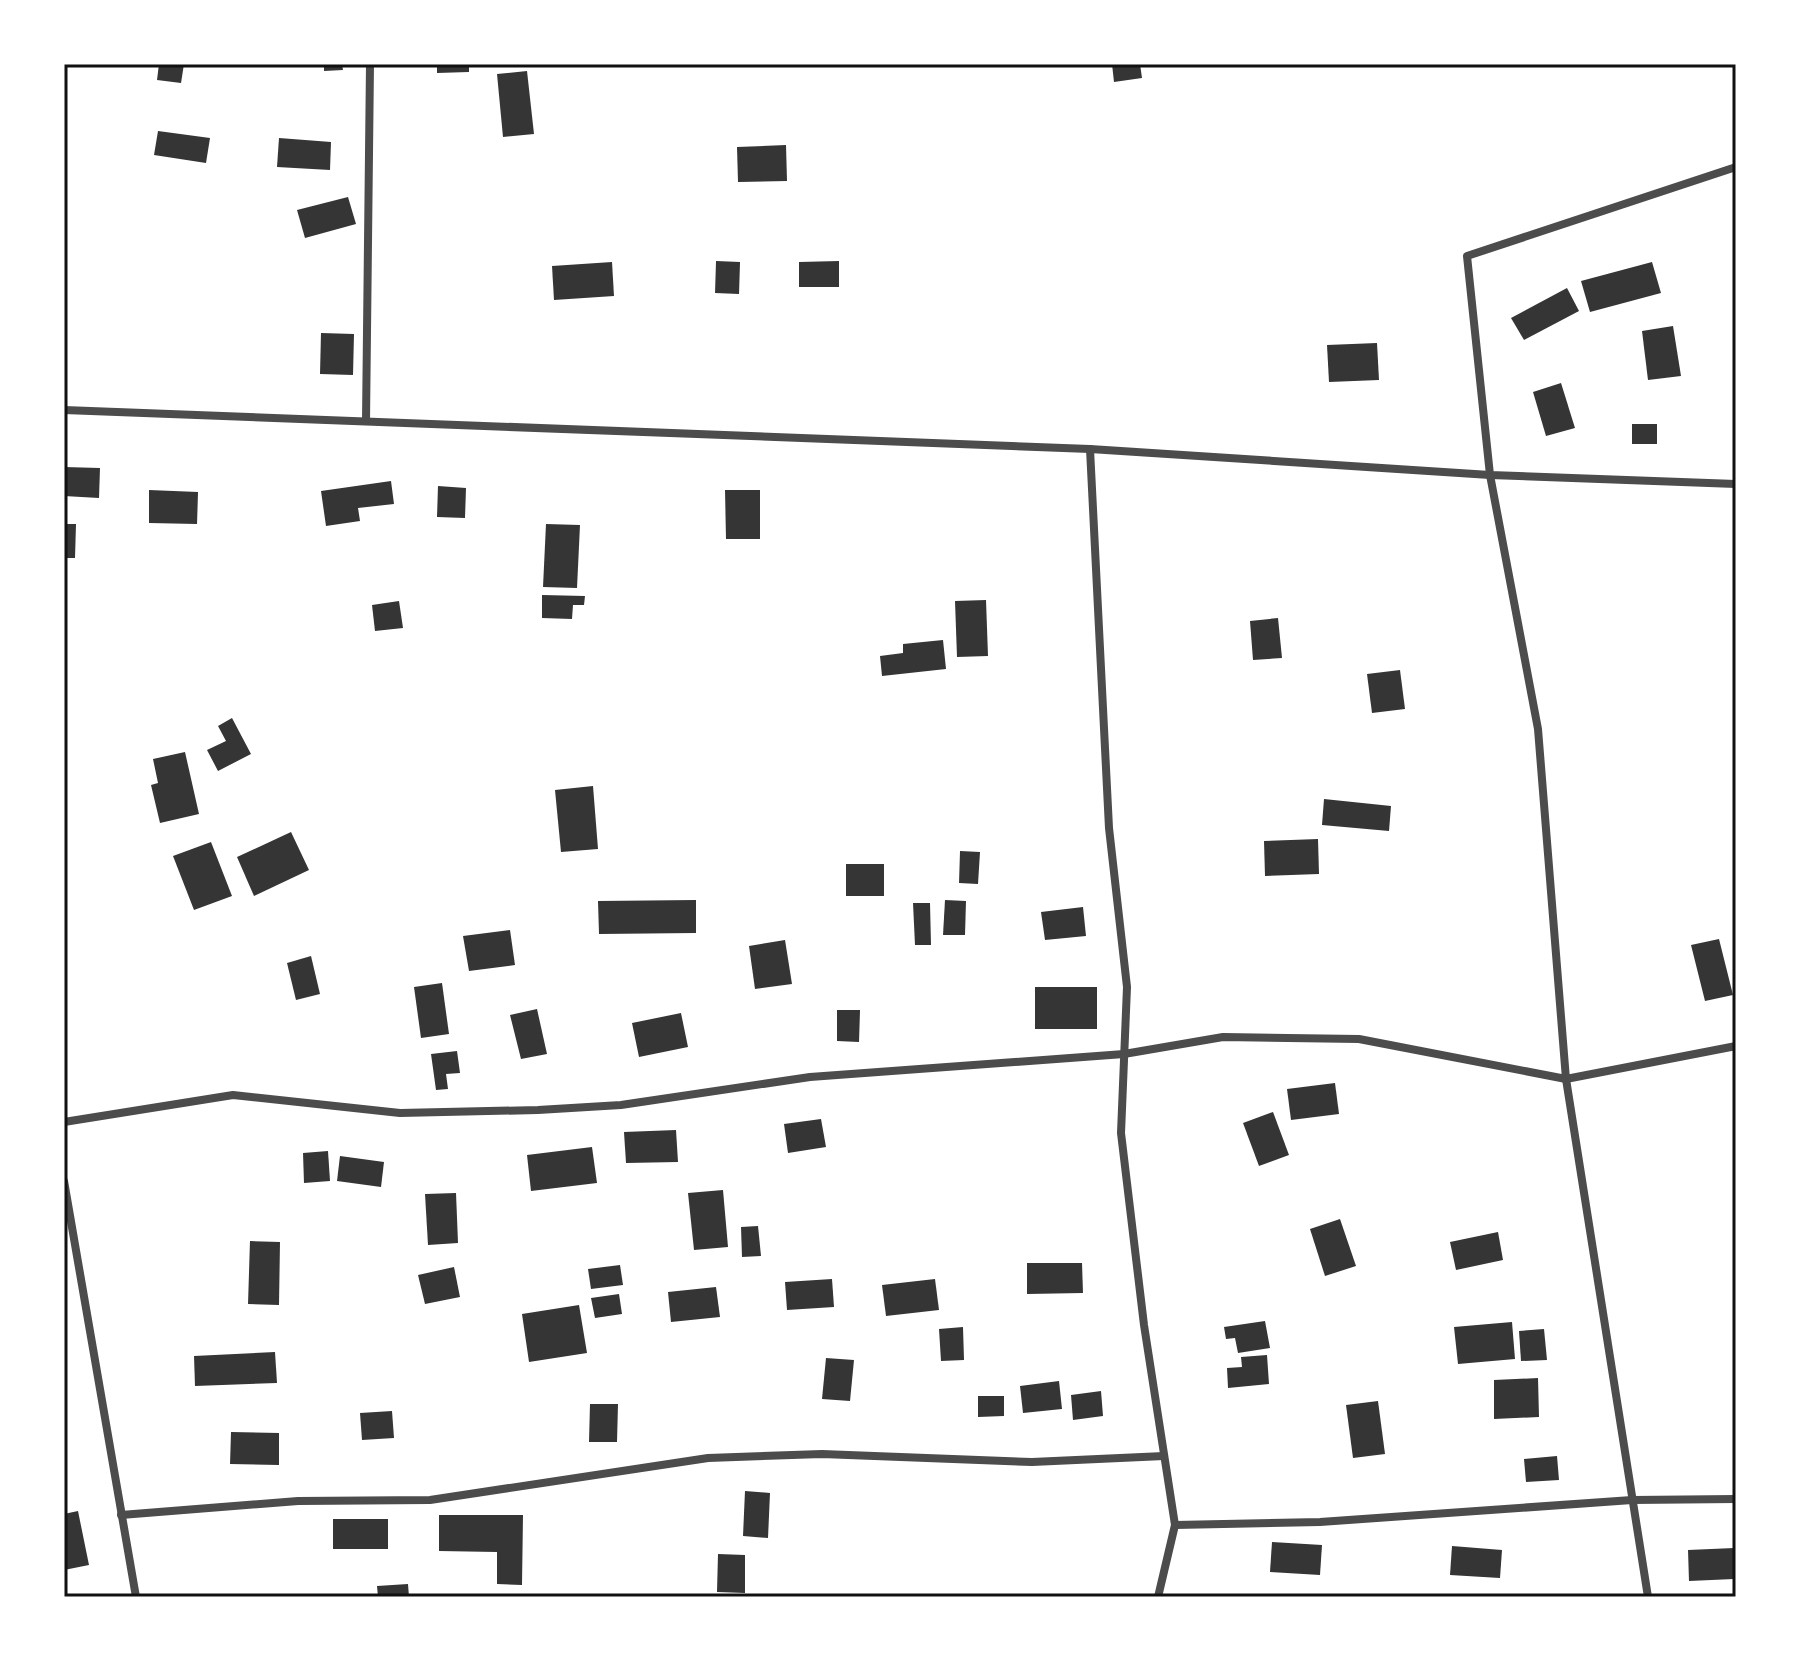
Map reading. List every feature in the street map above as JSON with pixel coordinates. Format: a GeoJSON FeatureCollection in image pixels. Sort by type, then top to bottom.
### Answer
{"type":"FeatureCollection","features":[{"type":"Feature","properties":{"kind":"street"},"geometry":{"type":"LineString","coordinates":[[366,421],[370,64]]}},
{"type":"Feature","properties":{"kind":"street"},"geometry":{"type":"LineString","coordinates":[[1648,1597],[1566,1079],[1538,729],[1490,475],[1467,256],[1736,167]]}},
{"type":"Feature","properties":{"kind":"street"},"geometry":{"type":"LineString","coordinates":[[64,410],[1090,449],[1490,475],[1736,484]]}},
{"type":"Feature","properties":{"kind":"street"},"geometry":{"type":"LineString","coordinates":[[1090,449],[1109,828],[1127,987],[1121,1133],[1144,1325],[1175,1525],[1158,1597]]}},
{"type":"Feature","properties":{"kind":"street"},"geometry":{"type":"LineString","coordinates":[[64,1122],[233,1095],[400,1113],[621,1105],[810,1077],[1124,1054],[1223,1037],[1359,1039],[1566,1079],[1736,1046]]}},
{"type":"Feature","properties":{"kind":"street"},"geometry":{"type":"LineString","coordinates":[[64,1181],[136,1597]]}},
{"type":"Feature","properties":{"kind":"street"},"geometry":{"type":"LineString","coordinates":[[121,1515],[298,1501],[430,1500],[708,1458],[822,1454],[1032,1462],[1164,1456]]}},
{"type":"Feature","properties":{"kind":"street"},"geometry":{"type":"LineString","coordinates":[[1175,1525],[1320,1522],[1632,1500],[1736,1499]]}},
{"type":"Feature","properties":{"kind":"building"},"geometry":{"type":"Polygon","coordinates":[[[159,64],[184,64],[181,83],[157,80],[159,64]]]}},
{"type":"Feature","properties":{"kind":"building"},"geometry":{"type":"Polygon","coordinates":[[[324,64],[342,64],[343,70],[324,71],[324,64]]]}},
{"type":"Feature","properties":{"kind":"building"},"geometry":{"type":"Polygon","coordinates":[[[437,64],[469,64],[469,72],[437,73],[437,64]]]}},
{"type":"Feature","properties":{"kind":"building"},"geometry":{"type":"Polygon","coordinates":[[[1112,64],[1140,64],[1142,78],[1114,82],[1112,64]]]}},
{"type":"Feature","properties":{"kind":"building"},"geometry":{"type":"Polygon","coordinates":[[[527,71],[534,134],[503,137],[497,74],[527,71]]]}},
{"type":"Feature","properties":{"kind":"building"},"geometry":{"type":"Polygon","coordinates":[[[158,131],[210,138],[206,163],[154,155],[158,131]]]}},
{"type":"Feature","properties":{"kind":"building"},"geometry":{"type":"Polygon","coordinates":[[[279,138],[331,142],[330,170],[277,167],[279,138]]]}},
{"type":"Feature","properties":{"kind":"building"},"geometry":{"type":"Polygon","coordinates":[[[786,145],[787,181],[738,182],[737,147],[786,145]]]}},
{"type":"Feature","properties":{"kind":"building"},"geometry":{"type":"Polygon","coordinates":[[[348,197],[356,224],[305,238],[297,210],[348,197]]]}},
{"type":"Feature","properties":{"kind":"building"},"geometry":{"type":"Polygon","coordinates":[[[716,261],[740,262],[739,294],[715,293],[716,261]]]}},
{"type":"Feature","properties":{"kind":"building"},"geometry":{"type":"Polygon","coordinates":[[[839,261],[839,287],[799,287],[799,262],[839,261]]]}},
{"type":"Feature","properties":{"kind":"building"},"geometry":{"type":"Polygon","coordinates":[[[612,262],[614,296],[554,300],[552,266],[612,262]]]}},
{"type":"Feature","properties":{"kind":"building"},"geometry":{"type":"Polygon","coordinates":[[[1652,262],[1661,293],[1590,312],[1581,281],[1652,262]]]}},
{"type":"Feature","properties":{"kind":"building"},"geometry":{"type":"Polygon","coordinates":[[[1567,288],[1579,311],[1524,340],[1511,318],[1567,288]]]}},
{"type":"Feature","properties":{"kind":"building"},"geometry":{"type":"Polygon","coordinates":[[[1673,326],[1681,376],[1648,380],[1642,331],[1673,326]]]}},
{"type":"Feature","properties":{"kind":"building"},"geometry":{"type":"Polygon","coordinates":[[[321,333],[354,334],[353,375],[320,374],[321,333]]]}},
{"type":"Feature","properties":{"kind":"building"},"geometry":{"type":"Polygon","coordinates":[[[1377,343],[1379,380],[1329,382],[1327,345],[1377,343]]]}},
{"type":"Feature","properties":{"kind":"building"},"geometry":{"type":"Polygon","coordinates":[[[1561,383],[1575,428],[1546,436],[1533,392],[1561,383]]]}},
{"type":"Feature","properties":{"kind":"building"},"geometry":{"type":"Polygon","coordinates":[[[1632,424],[1657,424],[1657,444],[1632,444],[1632,424]]]}},
{"type":"Feature","properties":{"kind":"building"},"geometry":{"type":"Polygon","coordinates":[[[64,467],[100,468],[99,498],[64,496],[64,467]]]}},
{"type":"Feature","properties":{"kind":"building"},"geometry":{"type":"Polygon","coordinates":[[[391,481],[394,504],[358,508],[360,521],[326,526],[321,491],[391,481]]]}},
{"type":"Feature","properties":{"kind":"building"},"geometry":{"type":"Polygon","coordinates":[[[438,486],[466,488],[465,518],[437,517],[438,486]]]}},
{"type":"Feature","properties":{"kind":"building"},"geometry":{"type":"Polygon","coordinates":[[[149,490],[198,492],[197,524],[149,523],[149,490]]]}},
{"type":"Feature","properties":{"kind":"building"},"geometry":{"type":"Polygon","coordinates":[[[725,490],[760,490],[760,539],[726,539],[725,490]]]}},
{"type":"Feature","properties":{"kind":"building"},"geometry":{"type":"Polygon","coordinates":[[[64,524],[76,524],[75,558],[64,558],[64,524]]]}},
{"type":"Feature","properties":{"kind":"building"},"geometry":{"type":"Polygon","coordinates":[[[546,524],[580,525],[577,588],[543,587],[546,524]]]}},
{"type":"Feature","properties":{"kind":"building"},"geometry":{"type":"Polygon","coordinates":[[[542,595],[585,596],[584,605],[573,605],[572,619],[542,618],[542,595]]]}},
{"type":"Feature","properties":{"kind":"building"},"geometry":{"type":"Polygon","coordinates":[[[986,600],[988,656],[957,657],[955,601],[986,600]]]}},
{"type":"Feature","properties":{"kind":"building"},"geometry":{"type":"Polygon","coordinates":[[[399,601],[403,628],[375,631],[372,605],[399,601]]]}},
{"type":"Feature","properties":{"kind":"building"},"geometry":{"type":"Polygon","coordinates":[[[1278,618],[1282,658],[1253,660],[1250,621],[1278,618]]]}},
{"type":"Feature","properties":{"kind":"building"},"geometry":{"type":"Polygon","coordinates":[[[943,640],[946,669],[882,676],[880,656],[903,653],[903,644],[943,640]]]}},
{"type":"Feature","properties":{"kind":"building"},"geometry":{"type":"Polygon","coordinates":[[[1400,670],[1405,709],[1372,713],[1367,674],[1400,670]]]}},
{"type":"Feature","properties":{"kind":"building"},"geometry":{"type":"Polygon","coordinates":[[[232,718],[251,754],[218,771],[207,750],[226,741],[218,726],[232,718]]]}},
{"type":"Feature","properties":{"kind":"building"},"geometry":{"type":"Polygon","coordinates":[[[185,752],[199,814],[160,823],[151,785],[158,783],[153,759],[185,752]]]}},
{"type":"Feature","properties":{"kind":"building"},"geometry":{"type":"Polygon","coordinates":[[[593,786],[598,849],[561,852],[555,790],[593,786]]]}},
{"type":"Feature","properties":{"kind":"building"},"geometry":{"type":"Polygon","coordinates":[[[1324,799],[1391,806],[1389,831],[1322,825],[1324,799]]]}},
{"type":"Feature","properties":{"kind":"building"},"geometry":{"type":"Polygon","coordinates":[[[291,832],[309,870],[254,896],[237,857],[291,832]]]}},
{"type":"Feature","properties":{"kind":"building"},"geometry":{"type":"Polygon","coordinates":[[[1318,839],[1319,874],[1265,876],[1264,841],[1318,839]]]}},
{"type":"Feature","properties":{"kind":"building"},"geometry":{"type":"Polygon","coordinates":[[[211,842],[232,896],[194,910],[173,856],[211,842]]]}},
{"type":"Feature","properties":{"kind":"building"},"geometry":{"type":"Polygon","coordinates":[[[960,851],[980,852],[978,884],[959,883],[960,851]]]}},
{"type":"Feature","properties":{"kind":"building"},"geometry":{"type":"Polygon","coordinates":[[[846,864],[884,864],[884,896],[846,896],[846,864]]]}},
{"type":"Feature","properties":{"kind":"building"},"geometry":{"type":"Polygon","coordinates":[[[696,900],[696,933],[599,934],[598,901],[696,900]]]}},
{"type":"Feature","properties":{"kind":"building"},"geometry":{"type":"Polygon","coordinates":[[[945,900],[966,901],[965,935],[943,935],[945,900]]]}},
{"type":"Feature","properties":{"kind":"building"},"geometry":{"type":"Polygon","coordinates":[[[913,903],[930,903],[931,945],[915,945],[913,903]]]}},
{"type":"Feature","properties":{"kind":"building"},"geometry":{"type":"Polygon","coordinates":[[[1083,907],[1086,936],[1045,940],[1041,912],[1083,907]]]}},
{"type":"Feature","properties":{"kind":"building"},"geometry":{"type":"Polygon","coordinates":[[[510,930],[515,965],[469,971],[463,936],[510,930]]]}},
{"type":"Feature","properties":{"kind":"building"},"geometry":{"type":"Polygon","coordinates":[[[1719,939],[1733,995],[1705,1001],[1691,945],[1719,939]]]}},
{"type":"Feature","properties":{"kind":"building"},"geometry":{"type":"Polygon","coordinates":[[[785,940],[792,984],[755,989],[749,946],[785,940]]]}},
{"type":"Feature","properties":{"kind":"building"},"geometry":{"type":"Polygon","coordinates":[[[311,956],[320,994],[296,1000],[287,963],[311,956]]]}},
{"type":"Feature","properties":{"kind":"building"},"geometry":{"type":"Polygon","coordinates":[[[442,983],[449,1034],[421,1038],[414,987],[442,983]]]}},
{"type":"Feature","properties":{"kind":"building"},"geometry":{"type":"Polygon","coordinates":[[[1035,987],[1097,987],[1097,1029],[1035,1029],[1035,987]]]}},
{"type":"Feature","properties":{"kind":"building"},"geometry":{"type":"Polygon","coordinates":[[[537,1009],[547,1054],[521,1059],[510,1015],[537,1009]]]}},
{"type":"Feature","properties":{"kind":"building"},"geometry":{"type":"Polygon","coordinates":[[[837,1010],[860,1010],[859,1042],[837,1041],[837,1010]]]}},
{"type":"Feature","properties":{"kind":"building"},"geometry":{"type":"Polygon","coordinates":[[[681,1013],[688,1047],[639,1057],[632,1023],[681,1013]]]}},
{"type":"Feature","properties":{"kind":"building"},"geometry":{"type":"Polygon","coordinates":[[[457,1051],[460,1073],[446,1074],[448,1089],[436,1090],[431,1054],[457,1051]]]}},
{"type":"Feature","properties":{"kind":"building"},"geometry":{"type":"Polygon","coordinates":[[[1335,1083],[1339,1114],[1291,1120],[1287,1089],[1335,1083]]]}},
{"type":"Feature","properties":{"kind":"building"},"geometry":{"type":"Polygon","coordinates":[[[1273,1112],[1289,1155],[1259,1166],[1243,1123],[1273,1112]]]}},
{"type":"Feature","properties":{"kind":"building"},"geometry":{"type":"Polygon","coordinates":[[[821,1119],[826,1147],[788,1153],[784,1124],[821,1119]]]}},
{"type":"Feature","properties":{"kind":"building"},"geometry":{"type":"Polygon","coordinates":[[[676,1130],[678,1162],[626,1163],[624,1132],[676,1130]]]}},
{"type":"Feature","properties":{"kind":"building"},"geometry":{"type":"Polygon","coordinates":[[[592,1147],[597,1183],[531,1191],[527,1155],[592,1147]]]}},
{"type":"Feature","properties":{"kind":"building"},"geometry":{"type":"Polygon","coordinates":[[[328,1151],[330,1181],[304,1183],[303,1153],[328,1151]]]}},
{"type":"Feature","properties":{"kind":"building"},"geometry":{"type":"Polygon","coordinates":[[[340,1156],[384,1162],[381,1187],[337,1181],[340,1156]]]}},
{"type":"Feature","properties":{"kind":"building"},"geometry":{"type":"Polygon","coordinates":[[[723,1190],[728,1247],[694,1250],[688,1193],[723,1190]]]}},
{"type":"Feature","properties":{"kind":"building"},"geometry":{"type":"Polygon","coordinates":[[[456,1193],[458,1243],[428,1245],[425,1194],[456,1193]]]}},
{"type":"Feature","properties":{"kind":"building"},"geometry":{"type":"Polygon","coordinates":[[[1340,1219],[1356,1266],[1325,1276],[1310,1229],[1340,1219]]]}},
{"type":"Feature","properties":{"kind":"building"},"geometry":{"type":"Polygon","coordinates":[[[758,1226],[761,1256],[742,1257],[741,1227],[758,1226]]]}},
{"type":"Feature","properties":{"kind":"building"},"geometry":{"type":"Polygon","coordinates":[[[1498,1232],[1503,1260],[1456,1270],[1450,1242],[1498,1232]]]}},
{"type":"Feature","properties":{"kind":"building"},"geometry":{"type":"Polygon","coordinates":[[[250,1241],[280,1242],[279,1305],[248,1304],[250,1241]]]}},
{"type":"Feature","properties":{"kind":"building"},"geometry":{"type":"Polygon","coordinates":[[[1027,1263],[1082,1263],[1083,1293],[1027,1294],[1027,1263]]]}},
{"type":"Feature","properties":{"kind":"building"},"geometry":{"type":"Polygon","coordinates":[[[620,1265],[623,1285],[591,1289],[588,1269],[620,1265]]]}},
{"type":"Feature","properties":{"kind":"building"},"geometry":{"type":"Polygon","coordinates":[[[454,1267],[460,1297],[425,1304],[418,1275],[454,1267]]]}},
{"type":"Feature","properties":{"kind":"building"},"geometry":{"type":"Polygon","coordinates":[[[832,1279],[834,1307],[787,1310],[785,1282],[832,1279]]]}},
{"type":"Feature","properties":{"kind":"building"},"geometry":{"type":"Polygon","coordinates":[[[935,1279],[939,1310],[886,1316],[882,1285],[935,1279]]]}},
{"type":"Feature","properties":{"kind":"building"},"geometry":{"type":"Polygon","coordinates":[[[716,1287],[720,1317],[671,1322],[668,1292],[716,1287]]]}},
{"type":"Feature","properties":{"kind":"building"},"geometry":{"type":"Polygon","coordinates":[[[619,1294],[622,1314],[595,1318],[591,1298],[619,1294]]]}},
{"type":"Feature","properties":{"kind":"building"},"geometry":{"type":"Polygon","coordinates":[[[579,1305],[587,1353],[529,1362],[522,1314],[579,1305]]]}},
{"type":"Feature","properties":{"kind":"building"},"geometry":{"type":"Polygon","coordinates":[[[1265,1321],[1270,1348],[1238,1353],[1235,1338],[1226,1339],[1224,1327],[1265,1321]]]}},
{"type":"Feature","properties":{"kind":"building"},"geometry":{"type":"Polygon","coordinates":[[[1512,1322],[1515,1359],[1458,1364],[1454,1327],[1512,1322]]]}},
{"type":"Feature","properties":{"kind":"building"},"geometry":{"type":"Polygon","coordinates":[[[963,1327],[964,1360],[941,1361],[939,1329],[963,1327]]]}},
{"type":"Feature","properties":{"kind":"building"},"geometry":{"type":"Polygon","coordinates":[[[1544,1329],[1547,1360],[1521,1361],[1519,1331],[1544,1329]]]}},
{"type":"Feature","properties":{"kind":"building"},"geometry":{"type":"Polygon","coordinates":[[[275,1352],[277,1383],[195,1386],[194,1356],[275,1352]]]}},
{"type":"Feature","properties":{"kind":"building"},"geometry":{"type":"Polygon","coordinates":[[[1267,1355],[1269,1384],[1228,1388],[1227,1368],[1242,1367],[1241,1357],[1267,1355]]]}},
{"type":"Feature","properties":{"kind":"building"},"geometry":{"type":"Polygon","coordinates":[[[826,1358],[854,1360],[850,1401],[822,1399],[826,1358]]]}},
{"type":"Feature","properties":{"kind":"building"},"geometry":{"type":"Polygon","coordinates":[[[1538,1378],[1539,1417],[1494,1419],[1494,1380],[1538,1378]]]}},
{"type":"Feature","properties":{"kind":"building"},"geometry":{"type":"Polygon","coordinates":[[[1059,1381],[1062,1409],[1023,1413],[1020,1386],[1059,1381]]]}},
{"type":"Feature","properties":{"kind":"building"},"geometry":{"type":"Polygon","coordinates":[[[1101,1391],[1103,1416],[1073,1420],[1071,1395],[1101,1391]]]}},
{"type":"Feature","properties":{"kind":"building"},"geometry":{"type":"Polygon","coordinates":[[[978,1396],[1004,1396],[1004,1416],[978,1417],[978,1396]]]}},
{"type":"Feature","properties":{"kind":"building"},"geometry":{"type":"Polygon","coordinates":[[[1378,1401],[1385,1454],[1353,1458],[1346,1405],[1378,1401]]]}},
{"type":"Feature","properties":{"kind":"building"},"geometry":{"type":"Polygon","coordinates":[[[590,1404],[618,1404],[617,1442],[589,1442],[590,1404]]]}},
{"type":"Feature","properties":{"kind":"building"},"geometry":{"type":"Polygon","coordinates":[[[392,1411],[394,1438],[362,1440],[360,1413],[392,1411]]]}},
{"type":"Feature","properties":{"kind":"building"},"geometry":{"type":"Polygon","coordinates":[[[231,1432],[279,1433],[279,1465],[230,1464],[231,1432]]]}},
{"type":"Feature","properties":{"kind":"building"},"geometry":{"type":"Polygon","coordinates":[[[1557,1456],[1559,1480],[1526,1482],[1524,1459],[1557,1456]]]}},
{"type":"Feature","properties":{"kind":"building"},"geometry":{"type":"Polygon","coordinates":[[[745,1491],[770,1493],[768,1538],[743,1536],[745,1491]]]}},
{"type":"Feature","properties":{"kind":"building"},"geometry":{"type":"Polygon","coordinates":[[[78,1511],[89,1565],[64,1570],[64,1514],[78,1511]]]}},
{"type":"Feature","properties":{"kind":"building"},"geometry":{"type":"Polygon","coordinates":[[[439,1515],[523,1515],[522,1585],[497,1584],[497,1552],[439,1551],[439,1515]]]}},
{"type":"Feature","properties":{"kind":"building"},"geometry":{"type":"Polygon","coordinates":[[[333,1519],[388,1519],[388,1549],[333,1549],[333,1519]]]}},
{"type":"Feature","properties":{"kind":"building"},"geometry":{"type":"Polygon","coordinates":[[[1272,1542],[1322,1545],[1320,1575],[1270,1572],[1272,1542]]]}},
{"type":"Feature","properties":{"kind":"building"},"geometry":{"type":"Polygon","coordinates":[[[1452,1546],[1502,1550],[1500,1578],[1450,1575],[1452,1546]]]}},
{"type":"Feature","properties":{"kind":"building"},"geometry":{"type":"Polygon","coordinates":[[[1734,1548],[1734,1579],[1689,1581],[1688,1550],[1734,1548]]]}},
{"type":"Feature","properties":{"kind":"building"},"geometry":{"type":"Polygon","coordinates":[[[718,1554],[745,1555],[745,1593],[717,1592],[718,1554]]]}},
{"type":"Feature","properties":{"kind":"building"},"geometry":{"type":"Polygon","coordinates":[[[408,1584],[409,1597],[378,1597],[377,1586],[408,1584]]]}}]}
